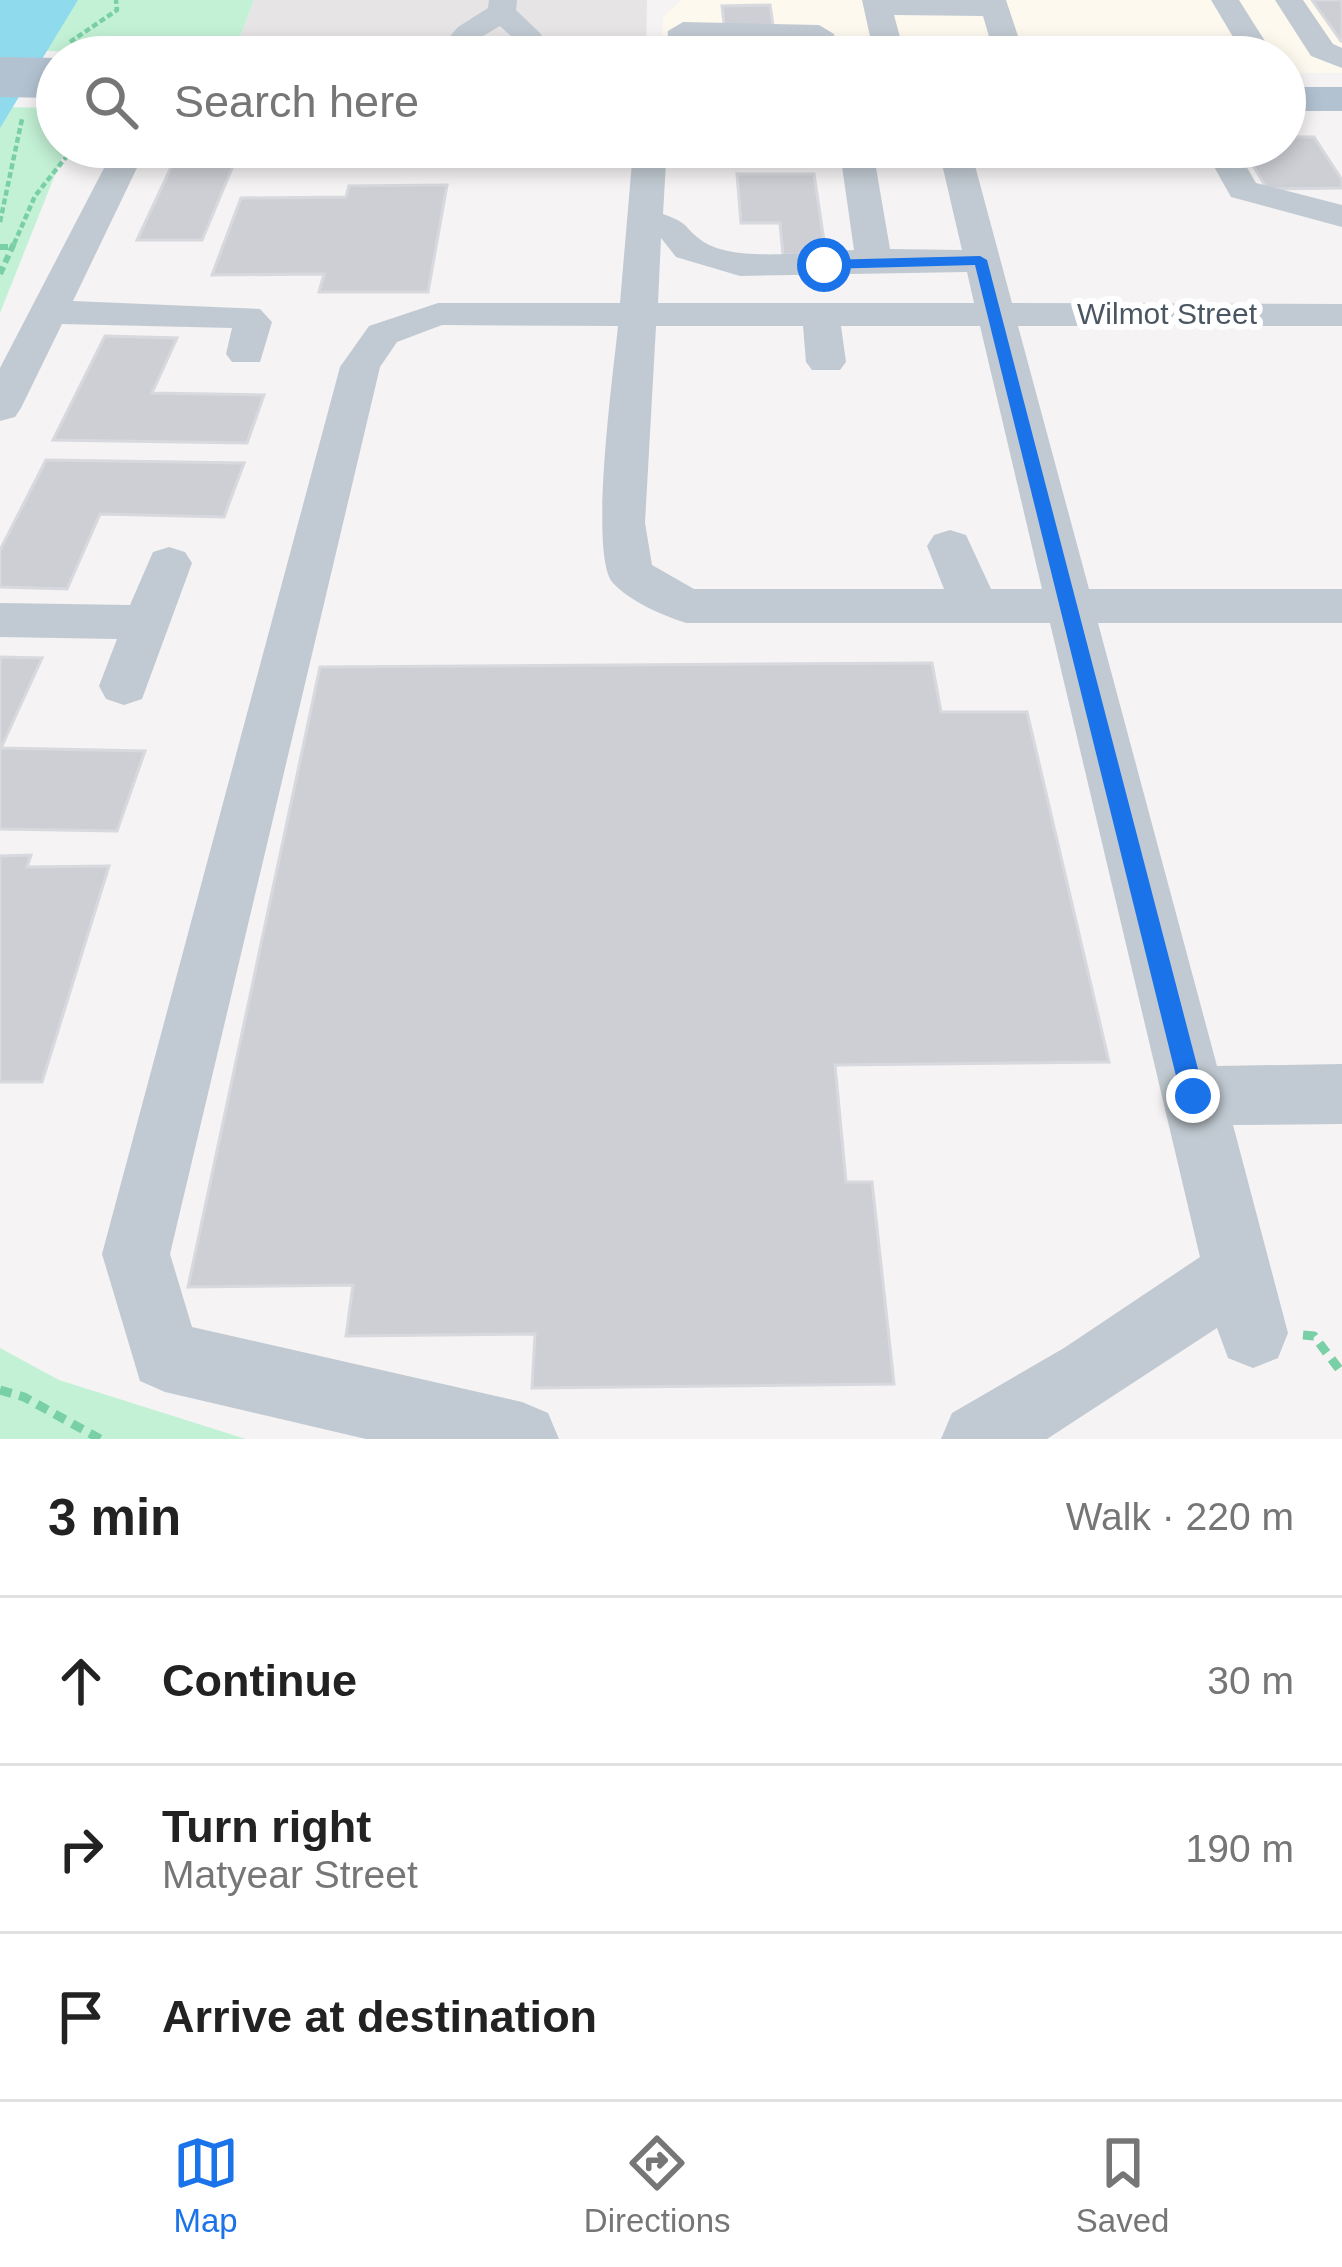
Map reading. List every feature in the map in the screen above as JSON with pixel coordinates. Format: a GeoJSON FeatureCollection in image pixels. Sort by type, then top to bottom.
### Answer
{"type":"FeatureCollection","features":[{"type":"Feature","properties":{"kind":"main road"},"geometry":{"type":"LineString","coordinates":[[0,77],[36,88]]}},
{"type":"Feature","properties":{"kind":"main road"},"geometry":{"type":"LineString","coordinates":[[1306,98],[1342,99]]}},
{"type":"Feature","properties":{"kind":"street"},"geometry":{"type":"LineString","coordinates":[[681,36],[680,5],[690,0]]}},
{"type":"Feature","properties":{"kind":"street"},"geometry":{"type":"LineString","coordinates":[[860,0],[867,36]]}},
{"type":"Feature","properties":{"kind":"street"},"geometry":{"type":"LineString","coordinates":[[1225,0],[1248,36]]}},
{"type":"Feature","properties":{"kind":"street"},"geometry":{"type":"LineString","coordinates":[[1288,0],[1322,50],[1342,58]]}},
{"type":"Feature","properties":{"kind":"street"},"geometry":{"type":"LineString","coordinates":[[886,36],[886,3],[993,4],[1003,36]]}},
{"type":"Feature","properties":{"kind":"street"},"geometry":{"type":"LineString","coordinates":[[465,36],[503,6],[527,36]]}},
{"type":"Feature","properties":{"kind":"street"},"geometry":{"type":"LineString","coordinates":[[0,408],[120,168]]}},
{"type":"Feature","properties":{"kind":"street"},"geometry":{"type":"LineString","coordinates":[[648,168],[623,523],[630,573],[686,606],[1342,606]]}},
{"type":"Feature","properties":{"kind":"street"},"geometry":{"type":"LineString","coordinates":[[859,168],[874,260]]}},
{"type":"Feature","properties":{"kind":"street"},"geometry":{"type":"LineString","coordinates":[[959,168],[1245,1302],[1089,1373],[978,1439]]}},
{"type":"Feature","properties":{"kind":"street"},"geometry":{"type":"LineString","coordinates":[[1231,168],[1243,190],[1342,216]]}},
{"type":"Feature","properties":{"kind":"street"},"geometry":{"type":"LineString","coordinates":[[644,219],[676,231],[688,249],[740,265],[980,260]]}},
{"type":"Feature","properties":{"kind":"street"},"geometry":{"type":"LineString","coordinates":[[51,312],[246,317],[253,322],[246,354]]}},
{"type":"Feature","properties":{"kind":"street","name":"Wilmot Street"},"geometry":{"type":"LineString","coordinates":[[522,1439],[165,1356],[136,1254],[360,367],[383,334],[438,314],[636,315],[824,338],[992,313],[1342,315]]}},
{"type":"Feature","properties":{"kind":"street"},"geometry":{"type":"LineString","coordinates":[[950,546],[974,606]]}},
{"type":"Feature","properties":{"kind":"street"},"geometry":{"type":"LineString","coordinates":[[124,686],[169,563]]}},
{"type":"Feature","properties":{"kind":"street"},"geometry":{"type":"LineString","coordinates":[[0,620],[147,622]]}},
{"type":"Feature","properties":{"kind":"street"},"geometry":{"type":"LineString","coordinates":[[1193,1096],[1342,1094]]}},
{"type":"Feature","properties":{"kind":"path"},"geometry":{"type":"LineString","coordinates":[[77,36],[117,10],[116,0]]}},
{"type":"Feature","properties":{"kind":"path"},"geometry":{"type":"LineString","coordinates":[[0,222],[12,197],[16,136],[36,104]]}},
{"type":"Feature","properties":{"kind":"path"},"geometry":{"type":"LineString","coordinates":[[0,274],[35,196],[57,168]]}},
{"type":"Feature","properties":{"kind":"path"},"geometry":{"type":"LineString","coordinates":[[0,247],[12,247]]}},
{"type":"Feature","properties":{"kind":"path"},"geometry":{"type":"LineString","coordinates":[[0,1390],[24,1397],[100,1439]]}},
{"type":"Feature","properties":{"kind":"shaded area"},"geometry":{"type":"Polygon","coordinates":[[[254,0],[647,0],[646,36],[240,36],[254,0]]]}},
{"type":"Feature","properties":{"kind":"shaded area"},"geometry":{"type":"Polygon","coordinates":[[[682,0],[1342,0],[1342,73],[1306,73],[1306,36],[663,36],[663,17],[682,0]]]}},
{"type":"Feature","properties":{"kind":"green space"},"geometry":{"type":"Polygon","coordinates":[[[0,0],[254,0],[240,36],[36,36],[36,51],[0,50],[0,0]]]}},
{"type":"Feature","properties":{"kind":"green space"},"geometry":{"type":"Polygon","coordinates":[[[0,107],[36,108],[36,168],[58,168],[0,313],[0,107]]]}},
{"type":"Feature","properties":{"kind":"green space"},"geometry":{"type":"Polygon","coordinates":[[[0,1348],[59,1380],[246,1439],[0,1439],[0,1348]]]}},
{"type":"Feature","properties":{"kind":"water"},"geometry":{"type":"Polygon","coordinates":[[[0,0],[78,0],[56,36],[36,36],[36,69],[0,128],[0,0]]]}},
{"type":"Feature","properties":{"kind":"building"},"geometry":{"type":"Polygon","coordinates":[[[1312,0],[1342,0],[1342,41],[1341,41],[1312,0]]]}},
{"type":"Feature","properties":{"kind":"building"},"geometry":{"type":"Polygon","coordinates":[[[770,5],[774,31],[725,32],[722,6],[770,5]]]}},
{"type":"Feature","properties":{"kind":"building"},"geometry":{"type":"Polygon","coordinates":[[[1306,137],[1314,137],[1342,180],[1342,188],[1267,189],[1254,168],[1306,168],[1306,137]]]}},
{"type":"Feature","properties":{"kind":"building"},"geometry":{"type":"Polygon","coordinates":[[[171,168],[232,168],[202,240],[137,240],[171,168]]]}},
{"type":"Feature","properties":{"kind":"building"},"geometry":{"type":"Polygon","coordinates":[[[737,174],[814,174],[826,254],[783,255],[780,223],[741,223],[737,174]]]}},
{"type":"Feature","properties":{"kind":"building"},"geometry":{"type":"Polygon","coordinates":[[[447,185],[428,292],[319,292],[324,274],[212,275],[241,198],[346,197],[349,186],[447,185]]]}},
{"type":"Feature","properties":{"kind":"building"},"geometry":{"type":"Polygon","coordinates":[[[105,336],[177,338],[152,393],[264,395],[247,443],[53,440],[105,336]]]}},
{"type":"Feature","properties":{"kind":"building"},"geometry":{"type":"Polygon","coordinates":[[[46,460],[244,463],[224,517],[100,514],[67,589],[0,587],[0,550],[46,460]]]}},
{"type":"Feature","properties":{"kind":"building"},"geometry":{"type":"Polygon","coordinates":[[[0,657],[42,658],[1,748],[145,751],[117,831],[0,829],[0,657]]]}},
{"type":"Feature","properties":{"kind":"building"},"geometry":{"type":"Polygon","coordinates":[[[932,663],[941,712],[1027,712],[1109,1062],[835,1065],[846,1182],[872,1182],[894,1384],[532,1388],[535,1334],[346,1336],[353,1285],[188,1287],[320,667],[932,663]]]}},
{"type":"Feature","properties":{"kind":"building"},"geometry":{"type":"Polygon","coordinates":[[[31,855],[27,867],[109,866],[42,1082],[0,1082],[0,856],[31,855]]]}},
{"type":"Feature","properties":{"kind":"route"},"geometry":{"type":"LineString","coordinates":[[824,265],[980,260],[1193,1096]]}}]}
